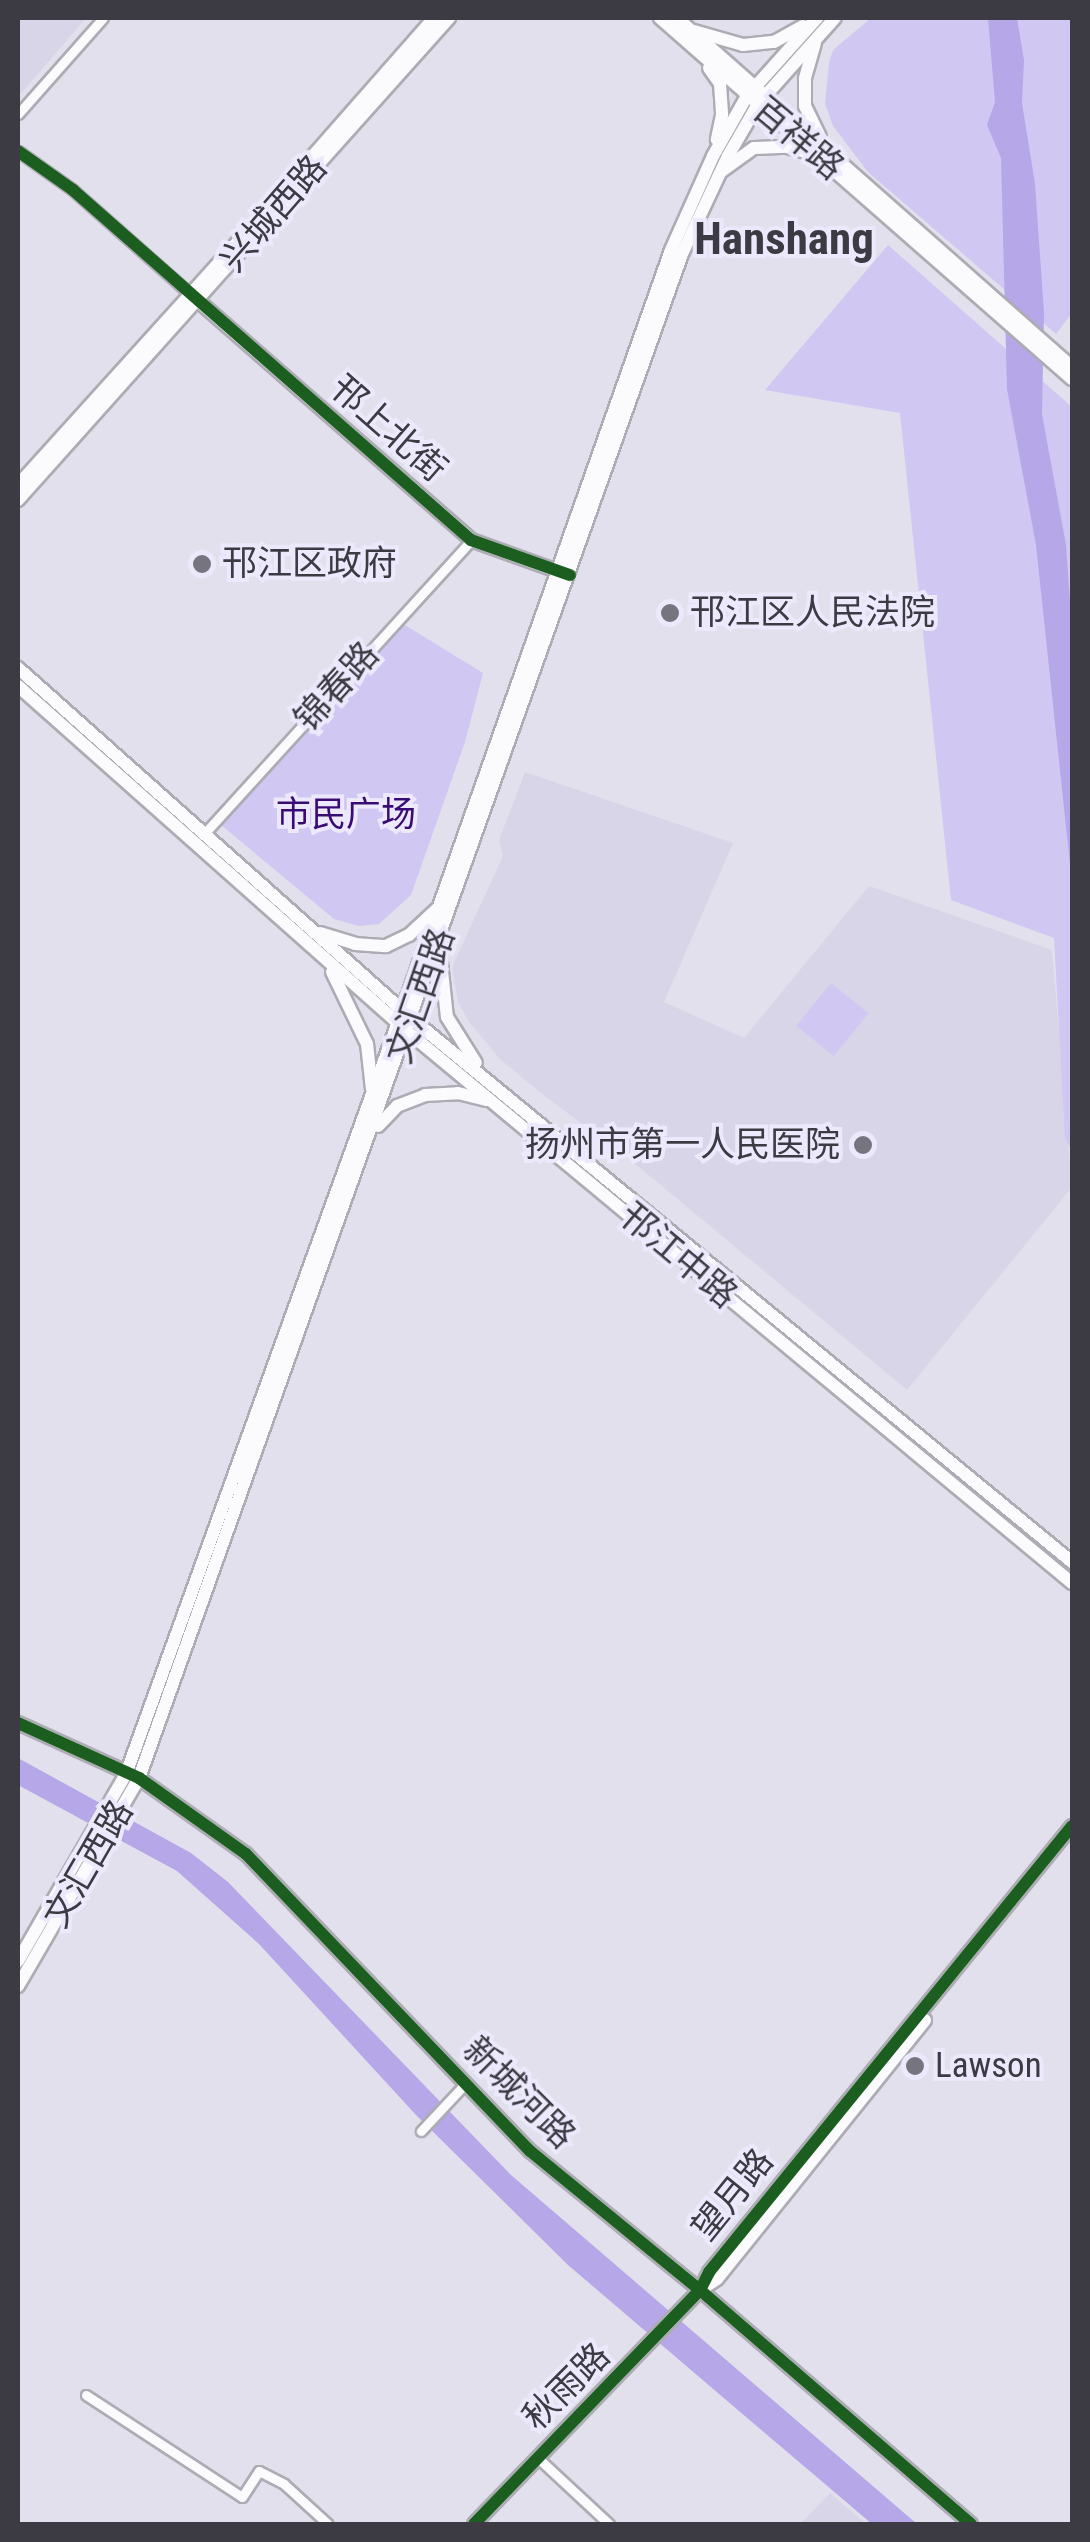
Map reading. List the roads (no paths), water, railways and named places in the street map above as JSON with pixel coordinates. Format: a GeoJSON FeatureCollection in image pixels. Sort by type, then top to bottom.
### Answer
{"type":"FeatureCollection","features":[{"type":"Feature","properties":{"kind":"main road","name":"兴城西路"},"geometry":{"type":"LineString","coordinates":[[18,500],[434,18]]}},
{"type":"Feature","properties":{"kind":"main road","name":"兴城西路"},"geometry":{"type":"LineString","coordinates":[[18,485],[450,18]]}},
{"type":"Feature","properties":{"kind":"main road","name":"百祥路"},"geometry":{"type":"LineString","coordinates":[[660,18],[820,149],[1050,353],[1072,379]]}},
{"type":"Feature","properties":{"kind":"main road","name":"百祥路"},"geometry":{"type":"LineString","coordinates":[[677,18],[757,95]]}},
{"type":"Feature","properties":{"kind":"main road","name":"文汇西路"},"geometry":{"type":"LineString","coordinates":[[132,1776],[373,1093],[440,942],[682,254],[757,95],[836,18]]}},
{"type":"Feature","properties":{"kind":"main road"},"geometry":{"type":"LineString","coordinates":[[691,30],[742,45],[774,42],[816,19]]}},
{"type":"Feature","properties":{"kind":"main road","name":"文汇西路"},"geometry":{"type":"LineString","coordinates":[[18,1961],[132,1776],[373,1131],[438,908],[671,250],[714,156],[816,19]]}},
{"type":"Feature","properties":{"kind":"main road"},"geometry":{"type":"LineString","coordinates":[[720,172],[754,148],[820,149],[805,106],[805,79],[817,37]]}},
{"type":"Feature","properties":{"kind":"main road"},"geometry":{"type":"LineString","coordinates":[[693,46],[720,84],[722,115],[714,156]]}},
{"type":"Feature","properties":{"kind":"main road","name":"邗上北街"},"geometry":{"type":"LineString","coordinates":[[193,297],[471,540],[570,575]]}},
{"type":"Feature","properties":{"kind":"main road","name":"百祥路"},"geometry":{"type":"LineString","coordinates":[[1050,353],[1072,367]]}},
{"type":"Feature","properties":{"kind":"main road","name":"邗江中路"},"geometry":{"type":"LineString","coordinates":[[18,668],[313,931],[405,1022]]}},
{"type":"Feature","properties":{"kind":"main road","name":"邗江中路"},"geometry":{"type":"LineString","coordinates":[[18,686],[326,961],[1072,1562]]}},
{"type":"Feature","properties":{"kind":"main road"},"geometry":{"type":"LineString","coordinates":[[313,931],[356,944],[386,946],[409,934],[438,908]]}},
{"type":"Feature","properties":{"kind":"main road"},"geometry":{"type":"LineString","coordinates":[[440,942],[447,1018],[494,1095]]}},
{"type":"Feature","properties":{"kind":"main road"},"geometry":{"type":"LineString","coordinates":[[326,961],[367,1044],[373,1093]]}},
{"type":"Feature","properties":{"kind":"main road"},"geometry":{"type":"LineString","coordinates":[[373,1131],[397,1106],[425,1095],[494,1095]]}},
{"type":"Feature","properties":{"kind":"main road","name":"邗江中路"},"geometry":{"type":"LineString","coordinates":[[494,1095],[1072,1583]]}},
{"type":"Feature","properties":{"kind":"main road","name":"新城河路"},"geometry":{"type":"LineString","coordinates":[[18,1723],[132,1776],[246,1854],[530,2151],[700,2290],[971,2524]]}},
{"type":"Feature","properties":{"kind":"main road","name":"望月路"},"geometry":{"type":"LineString","coordinates":[[700,2290],[710,2272],[1072,1826]]}},
{"type":"Feature","properties":{"kind":"main road","name":"文汇西路"},"geometry":{"type":"LineString","coordinates":[[18,1986],[97,1837]]}},
{"type":"Feature","properties":{"kind":"main road","name":"望月路"},"geometry":{"type":"LineString","coordinates":[[700,2290],[716,2279],[1072,1839]]}},
{"type":"Feature","properties":{"kind":"main road","name":"秋雨路"},"geometry":{"type":"LineString","coordinates":[[474,2524],[654,2342],[700,2290]]}},
{"type":"Feature","properties":{"kind":"street"},"geometry":{"type":"LineString","coordinates":[[18,114],[103,18]]}},
{"type":"Feature","properties":{"kind":"street"},"geometry":{"type":"LineString","coordinates":[[18,151],[73,190],[193,297]]}},
{"type":"Feature","properties":{"kind":"street","name":"锦春路"},"geometry":{"type":"LineString","coordinates":[[202,834],[471,540]]}},
{"type":"Feature","properties":{"kind":"street"},"geometry":{"type":"LineString","coordinates":[[421,2131],[465,2084]]}},
{"type":"Feature","properties":{"kind":"street"},"geometry":{"type":"LineString","coordinates":[[86,2395],[242,2497],[259,2471],[284,2484],[328,2524]]}},
{"type":"Feature","properties":{"kind":"street"},"geometry":{"type":"LineString","coordinates":[[538,2458],[608,2524]]}},
{"type":"Feature","properties":{"kind":"place","name":"邗江区政府"},"geometry":{"type":"Point","coordinates":[202,564]}},
{"type":"Feature","properties":{"kind":"place","name":"邗江区人民法院"},"geometry":{"type":"Point","coordinates":[670,613]}},
{"type":"Feature","properties":{"kind":"place","name":"扬州市第一人民医院"},"geometry":{"type":"Point","coordinates":[863,1145]}},
{"type":"Feature","properties":{"kind":"place","name":"Lawson"},"geometry":{"type":"Point","coordinates":[915,2066]}},
{"type":"Feature","properties":{"kind":"district","name":"Hanshang"},"geometry":{"type":"Point","coordinates":[784,239]}},
{"type":"Feature","properties":{"kind":"park label","name":"市民广场"},"geometry":{"type":"Point","coordinates":[346,815]}}]}
